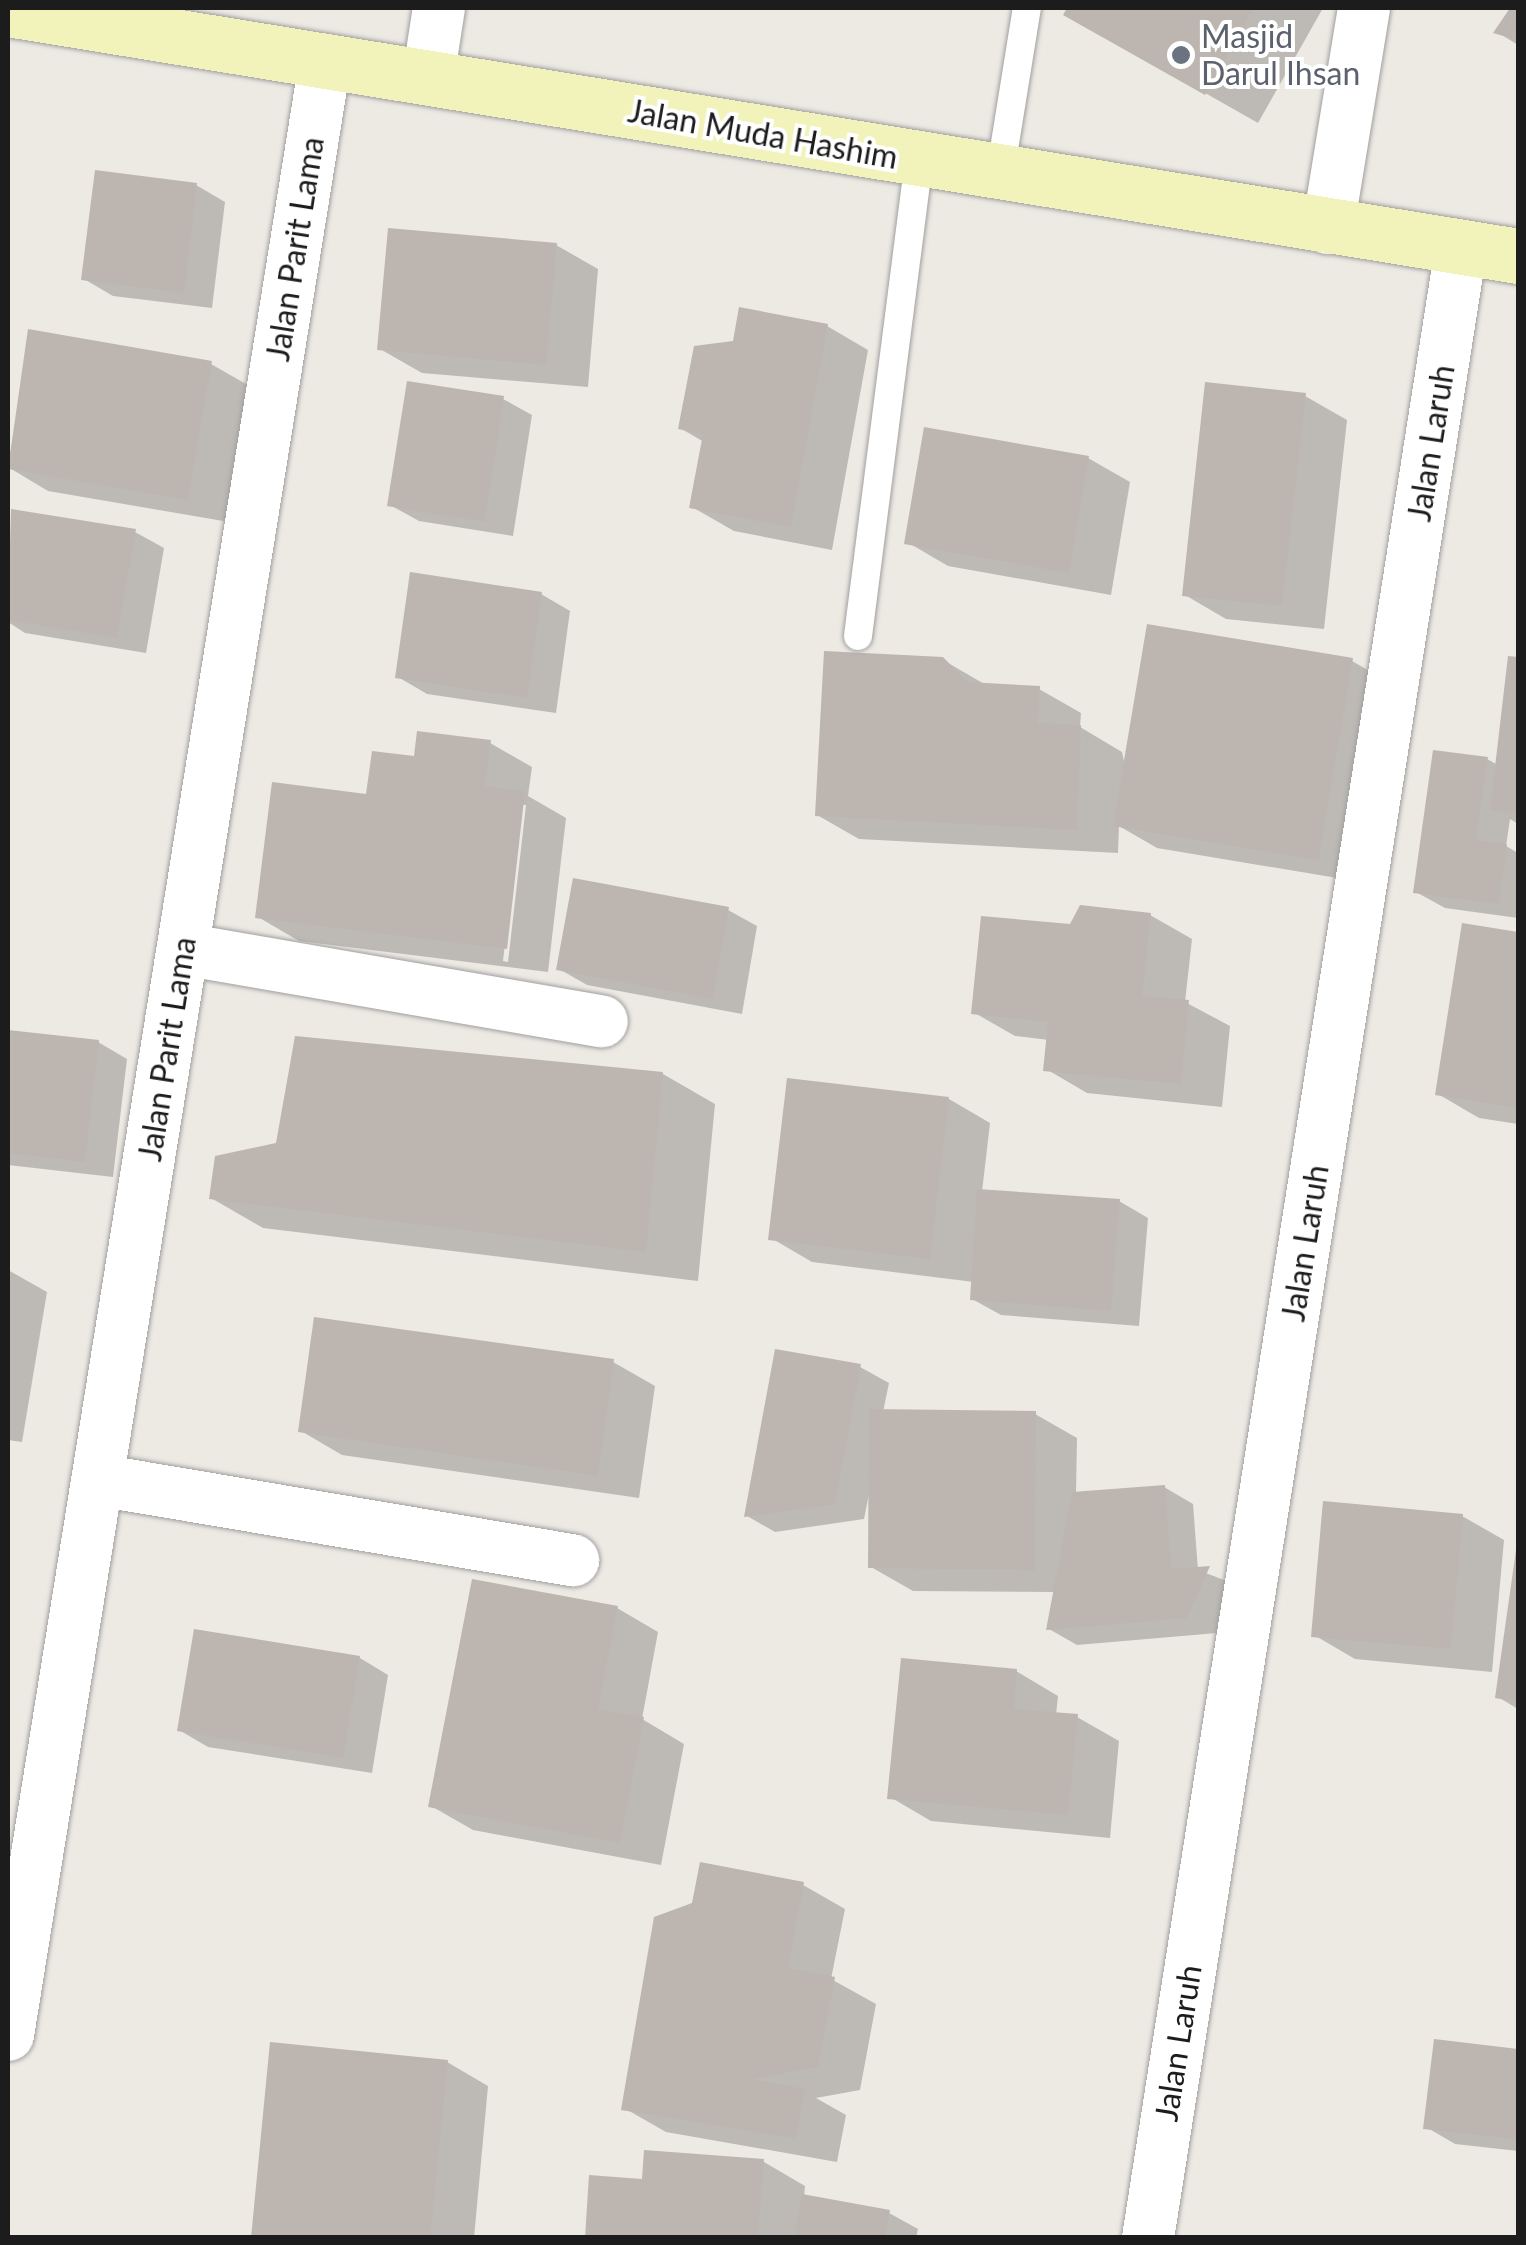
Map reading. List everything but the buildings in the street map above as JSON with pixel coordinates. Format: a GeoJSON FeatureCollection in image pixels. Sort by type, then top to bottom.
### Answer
{"type":"FeatureCollection","features":[{"type":"Feature","properties":{"kind":"street"},"geometry":{"type":"LineString","coordinates":[[428,78],[439,8]]}},
{"type":"Feature","properties":{"kind":"street"},"geometry":{"type":"LineString","coordinates":[[1328,228],[1364,8]]}},
{"type":"Feature","properties":{"kind":"street","name":"Jalan Muda Hashim"},"geometry":{"type":"LineString","coordinates":[[8,9],[1328,228],[1518,256]]}},
{"type":"Feature","properties":{"kind":"street","name":"Jalan Parit Lama"},"geometry":{"type":"LineString","coordinates":[[8,2035],[325,62]]}},
{"type":"Feature","properties":{"kind":"street","name":"Jalan Laruh"},"geometry":{"type":"LineString","coordinates":[[1148,2238],[1461,248]]}},
{"type":"Feature","properties":{"kind":"street"},"geometry":{"type":"LineString","coordinates":[[182,949],[602,1021]]}},
{"type":"Feature","properties":{"kind":"street"},"geometry":{"type":"LineString","coordinates":[[98,1480],[573,1560]]}},
{"type":"Feature","properties":{"kind":"lane"},"geometry":{"type":"LineString","coordinates":[[1000,174],[1027,8]]}},
{"type":"Feature","properties":{"kind":"lane"},"geometry":{"type":"LineString","coordinates":[[858,636],[919,161]]}},
{"type":"Feature","properties":{"kind":"place","name":"Masjid Darul Ihsan"},"geometry":{"type":"Point","coordinates":[1181,55]}}]}
